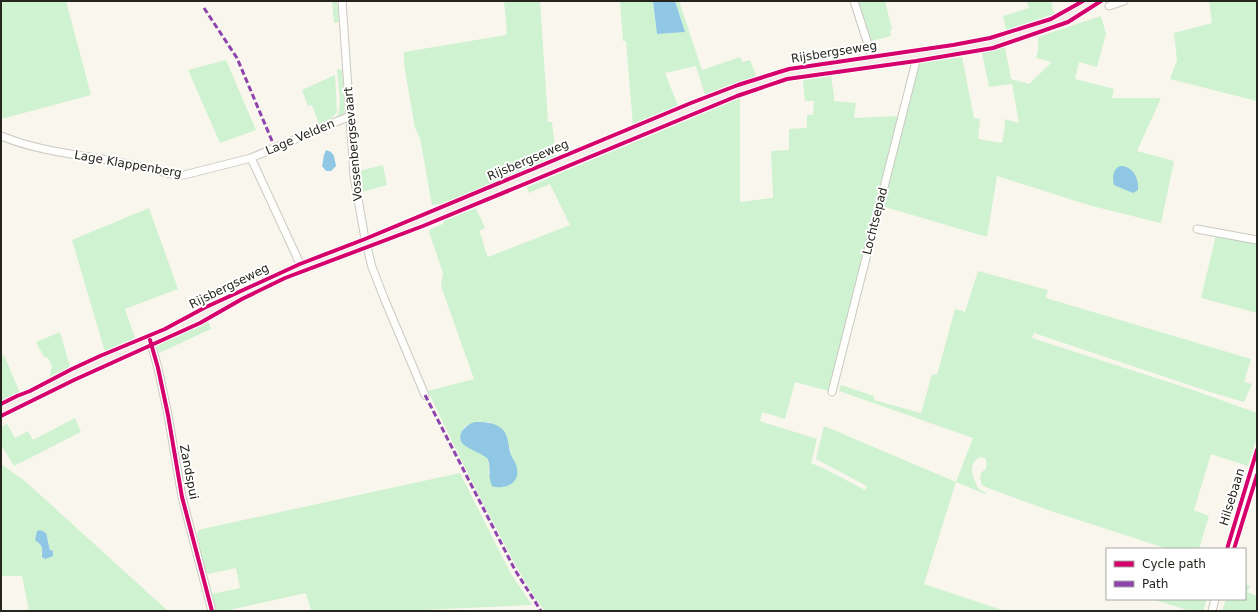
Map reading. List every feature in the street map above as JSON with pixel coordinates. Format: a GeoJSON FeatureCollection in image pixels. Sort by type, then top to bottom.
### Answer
{"type":"FeatureCollection","features":[{"type":"Feature","properties":{"kind":"main road","name":"Rijsbergseweg"},"geometry":{"type":"LineString","coordinates":[[1,410],[77,372],[194,320],[267,283],[436,216],[735,91],[788,75],[873,60],[916,55],[989,43],[1024,35],[1059,21],[1091,1]]}},
{"type":"Feature","properties":{"kind":"street","name":"Vossenbergsevaart"},"geometry":{"type":"LineString","coordinates":[[342,1],[354,176],[366,243],[372,266],[384,298],[425,395]]}},
{"type":"Feature","properties":{"kind":"street"},"geometry":{"type":"LineString","coordinates":[[854,1],[873,60]]}},
{"type":"Feature","properties":{"kind":"street"},"geometry":{"type":"LineString","coordinates":[[1109,6],[1124,1]]}},
{"type":"Feature","properties":{"kind":"street","name":"Lochtsepad"},"geometry":{"type":"LineString","coordinates":[[832,392],[916,61],[916,55]]}},
{"type":"Feature","properties":{"kind":"street","name":"Lage Velden"},"geometry":{"type":"LineString","coordinates":[[251,158],[350,116]]}},
{"type":"Feature","properties":{"kind":"street","name":"Lage Klappenberg"},"geometry":{"type":"LineString","coordinates":[[1,136],[14,142],[34,147],[128,163],[176,175],[192,174],[251,158]]}},
{"type":"Feature","properties":{"kind":"street"},"geometry":{"type":"LineString","coordinates":[[251,158],[302,268]]}},
{"type":"Feature","properties":{"kind":"street"},"geometry":{"type":"LineString","coordinates":[[1197,229],[1257,240]]}},
{"type":"Feature","properties":{"kind":"street","name":"Zandspui"},"geometry":{"type":"LineString","coordinates":[[150,340],[158,368],[168,415],[182,497],[212,611]]}},
{"type":"Feature","properties":{"kind":"street","name":"Hilsebaan"},"geometry":{"type":"LineString","coordinates":[[1230,548],[1257,462]]}},
{"type":"Feature","properties":{"kind":"street"},"geometry":{"type":"LineString","coordinates":[[1212,611],[1216,600]]}},
{"type":"Feature","properties":{"kind":"green space"},"geometry":{"type":"Polygon","coordinates":[[[1,1],[66,1],[91,95],[1,119],[1,1]]]}},
{"type":"Feature","properties":{"kind":"green space"},"geometry":{"type":"Polygon","coordinates":[[[332,1],[337,1],[339,22],[334,23],[332,1]]]}},
{"type":"Feature","properties":{"kind":"green space"},"geometry":{"type":"Polygon","coordinates":[[[504,1],[540,1],[548,122],[552,122],[556,158],[440,206],[439,204],[432,205],[420,138],[415,128],[404,64],[404,52],[506,35],[504,1]]]}},
{"type":"Feature","properties":{"kind":"green space"},"geometry":{"type":"Polygon","coordinates":[[[620,1],[653,1],[657,34],[685,32],[675,1],[679,1],[702,70],[740,57],[743,62],[750,60],[756,76],[705,95],[696,66],[665,73],[678,106],[633,126],[626,41],[623,41],[620,1]]]}},
{"type":"Feature","properties":{"kind":"green space"},"geometry":{"type":"Polygon","coordinates":[[[858,1],[885,1],[892,29],[890,30],[891,36],[871,41],[858,1]]]}},
{"type":"Feature","properties":{"kind":"green space"},"geometry":{"type":"Polygon","coordinates":[[[1027,1],[1051,1],[1054,14],[1006,30],[1003,16],[1029,8],[1027,1]]]}},
{"type":"Feature","properties":{"kind":"green space"},"geometry":{"type":"Polygon","coordinates":[[[1209,1],[1257,1],[1257,101],[1170,79],[1177,60],[1174,33],[1212,23],[1209,1]]]}},
{"type":"Feature","properties":{"kind":"green space"},"geometry":{"type":"Polygon","coordinates":[[[1101,16],[1106,34],[1097,67],[1079,62],[1075,79],[1114,89],[1112,98],[1161,98],[1137,151],[1174,161],[1161,223],[1092,206],[997,176],[987,237],[882,206],[919,63],[962,57],[974,118],[980,119],[978,139],[1002,143],[1005,126],[1004,119],[1019,123],[1012,84],[989,87],[982,53],[1005,47],[1011,79],[1029,84],[1052,62],[1036,58],[1038,51],[1038,37],[1101,16]]]}},
{"type":"Feature","properties":{"kind":"green space"},"geometry":{"type":"Polygon","coordinates":[[[226,60],[256,130],[220,143],[188,70],[226,60]]]}},
{"type":"Feature","properties":{"kind":"green space"},"geometry":{"type":"Polygon","coordinates":[[[337,69],[342,70],[345,115],[336,118],[340,102],[337,69]]]}},
{"type":"Feature","properties":{"kind":"green space"},"geometry":{"type":"Polygon","coordinates":[[[335,75],[337,112],[332,118],[319,124],[312,105],[308,106],[302,90],[335,75]]]}},
{"type":"Feature","properties":{"kind":"green space"},"geometry":{"type":"Polygon","coordinates":[[[831,76],[834,101],[856,103],[854,118],[900,116],[829,391],[795,382],[785,419],[762,412],[760,421],[817,439],[811,463],[865,490],[867,486],[816,459],[824,426],[956,482],[924,584],[1005,611],[545,611],[530,590],[511,557],[428,391],[474,379],[441,286],[443,273],[429,232],[431,229],[443,224],[444,221],[476,208],[485,228],[479,231],[488,257],[570,225],[550,184],[529,193],[527,187],[740,98],[740,202],[773,198],[771,151],[789,150],[789,129],[807,128],[807,115],[813,115],[814,101],[805,101],[803,80],[831,76]],[[475,422],[464,427],[461,436],[464,445],[487,457],[489,468],[488,474],[511,454],[502,429],[489,422],[475,422]]]}},
{"type":"Feature","properties":{"kind":"green space"},"geometry":{"type":"Polygon","coordinates":[[[383,165],[387,185],[362,192],[359,171],[383,165]]]}},
{"type":"Feature","properties":{"kind":"green space"},"geometry":{"type":"Polygon","coordinates":[[[149,208],[178,289],[125,309],[135,338],[105,352],[72,240],[149,208]]]}},
{"type":"Feature","properties":{"kind":"green space"},"geometry":{"type":"Polygon","coordinates":[[[1216,235],[1257,242],[1257,313],[1201,298],[1216,235]]]}},
{"type":"Feature","properties":{"kind":"green space"},"geometry":{"type":"Polygon","coordinates":[[[978,271],[1048,290],[1046,298],[1251,359],[1244,382],[1252,384],[1244,402],[1034,333],[1032,338],[1193,390],[1257,413],[1257,437],[1248,466],[1211,454],[1194,510],[1209,516],[1199,548],[1165,548],[1051,511],[988,488],[982,485],[980,478],[981,473],[986,468],[986,459],[980,457],[975,461],[972,472],[978,488],[986,493],[985,494],[956,482],[973,438],[839,391],[841,385],[874,396],[874,400],[921,413],[932,374],[937,375],[955,309],[965,312],[978,271]]]}},
{"type":"Feature","properties":{"kind":"green space"},"geometry":{"type":"Polygon","coordinates":[[[208,321],[211,329],[159,353],[156,346],[208,321]]]}},
{"type":"Feature","properties":{"kind":"green space"},"geometry":{"type":"Polygon","coordinates":[[[60,332],[70,367],[49,379],[52,366],[48,358],[44,357],[36,342],[60,332]]]}},
{"type":"Feature","properties":{"kind":"green space"},"geometry":{"type":"Polygon","coordinates":[[[4,355],[20,393],[1,401],[1,357],[4,355]]]}},
{"type":"Feature","properties":{"kind":"green space"},"geometry":{"type":"Polygon","coordinates":[[[75,418],[81,432],[14,466],[1,445],[1,427],[7,424],[15,438],[28,431],[33,440],[75,418]]]}},
{"type":"Feature","properties":{"kind":"green space"},"geometry":{"type":"Polygon","coordinates":[[[1,464],[25,481],[168,611],[29,611],[22,576],[1,576],[1,464]],[[35,537],[42,548],[41,555],[50,550],[48,539],[35,537]]]}},
{"type":"Feature","properties":{"kind":"green space"},"geometry":{"type":"Polygon","coordinates":[[[460,473],[511,574],[532,605],[401,611],[311,611],[306,593],[225,611],[216,611],[212,594],[240,588],[236,568],[208,574],[205,570],[197,534],[198,531],[460,473]]]}},
{"type":"Feature","properties":{"kind":"green space"},"geometry":{"type":"Polygon","coordinates":[[[1246,584],[1250,586],[1247,592],[1257,596],[1257,611],[1222,611],[1226,600],[1246,600],[1246,584]]]}},
{"type":"Feature","properties":{"kind":"green space"},"geometry":{"type":"Polygon","coordinates":[[[1155,600],[1207,600],[1203,611],[1190,611],[1155,600]]]}},
{"type":"Feature","properties":{"kind":"water"},"geometry":{"type":"Polygon","coordinates":[[[653,1],[675,1],[685,32],[657,34],[653,1]]]}},
{"type":"Feature","properties":{"kind":"water"},"geometry":{"type":"Polygon","coordinates":[[[326,150],[331,152],[334,156],[336,166],[331,171],[326,171],[322,166],[326,150]]]}},
{"type":"Feature","properties":{"kind":"water"},"geometry":{"type":"Polygon","coordinates":[[[1120,166],[1132,170],[1136,177],[1138,190],[1133,193],[1114,185],[1114,174],[1116,169],[1120,166]]]}},
{"type":"Feature","properties":{"kind":"water"},"geometry":{"type":"Polygon","coordinates":[[[475,422],[486,422],[496,425],[506,434],[511,455],[517,469],[516,479],[510,485],[501,487],[492,486],[487,458],[461,442],[460,438],[462,431],[468,425],[475,422]]]}},
{"type":"Feature","properties":{"kind":"water"},"geometry":{"type":"Polygon","coordinates":[[[40,530],[46,533],[50,550],[53,551],[53,556],[45,559],[42,557],[41,546],[35,540],[37,531],[40,530]]]}},
{"type":"Feature","properties":{"kind":"marked path"},"geometry":{"type":"LineString","coordinates":[[204,8],[237,58],[275,148]]}},
{"type":"Feature","properties":{"kind":"marked path"},"geometry":{"type":"LineString","coordinates":[[425,395],[515,570],[541,611]]}},
{"type":"Feature","properties":{"kind":"cycle path"},"geometry":{"type":"LineString","coordinates":[[1,404],[100,356],[165,329],[204,308],[300,264],[365,239],[691,103],[738,85],[789,69],[953,45],[990,38],[1051,19],[1083,1]]}},
{"type":"Feature","properties":{"kind":"cycle path"},"geometry":{"type":"LineString","coordinates":[[1,416],[74,380],[200,323],[242,299],[285,278],[423,226],[737,96],[787,79],[916,61],[993,48],[1068,22],[1101,1]]}},
{"type":"Feature","properties":{"kind":"cycle path"},"geometry":{"type":"LineString","coordinates":[[150,340],[158,368],[168,415],[182,497],[212,611]]}},
{"type":"Feature","properties":{"kind":"cycle path"},"geometry":{"type":"LineString","coordinates":[[1227,548],[1257,450]]}},
{"type":"Feature","properties":{"kind":"cycle path"},"geometry":{"type":"LineString","coordinates":[[1234,548],[1257,475]]}}]}
